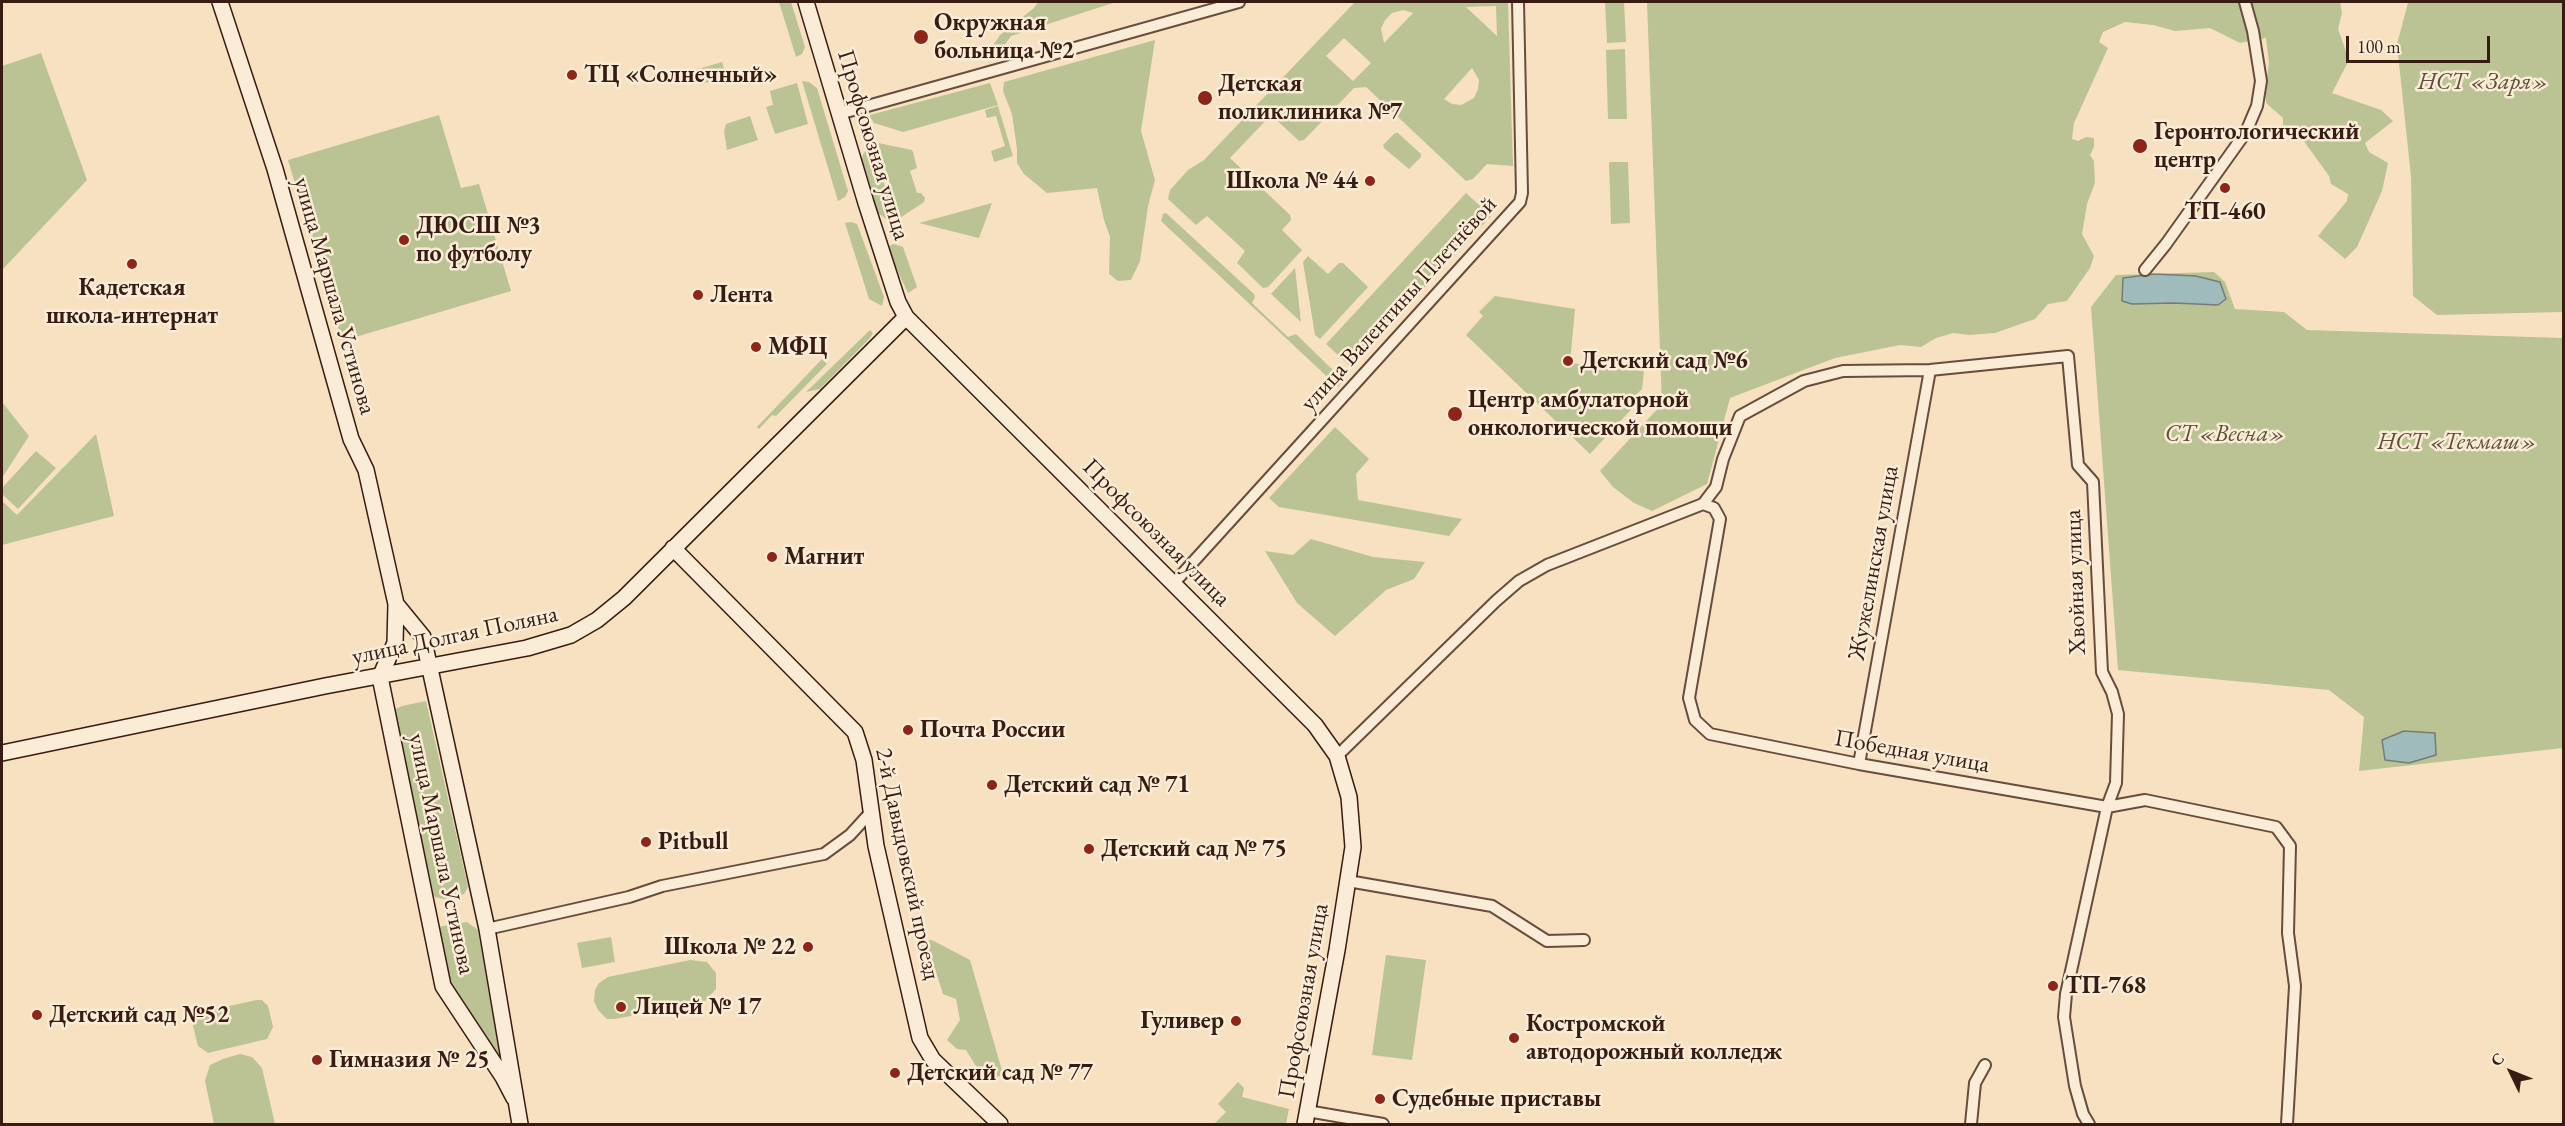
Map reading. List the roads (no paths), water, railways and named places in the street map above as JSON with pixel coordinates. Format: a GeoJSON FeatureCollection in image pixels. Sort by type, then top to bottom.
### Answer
{"type":"FeatureCollection","features":[{"type":"Feature","properties":{"kind":"street","name":"улица Маршала Устинова"},"geometry":{"type":"LineString","coordinates":[[220,2],[275,169],[351,439],[366,470],[396,603],[394,643],[381,677],[443,986],[503,1077],[514,1098]]}},
{"type":"Feature","properties":{"kind":"street","name":"Профсоюзная улица"},"geometry":{"type":"LineString","coordinates":[[806,2],[898,302],[906,316],[1315,725],[1337,756],[1349,796],[1353,847],[1306,1118]]}},
{"type":"Feature","properties":{"kind":"street"},"geometry":{"type":"LineString","coordinates":[[839,114],[1239,2]]}},
{"type":"Feature","properties":{"kind":"street","name":"улица Валентины Плетнёвой"},"geometry":{"type":"LineString","coordinates":[[1174,584],[1520,202],[1522,193],[1518,2]]}},
{"type":"Feature","properties":{"kind":"street"},"geometry":{"type":"LineString","coordinates":[[2145,270],[2246,132],[2257,106],[2261,81],[2253,31],[2245,2]]}},
{"type":"Feature","properties":{"kind":"street","name":"улица Долгая Поляна"},"geometry":{"type":"LineString","coordinates":[[2,753],[526,648],[572,635],[597,620],[624,598],[906,316]]}},
{"type":"Feature","properties":{"kind":"street","name":"Хвойная улица"},"geometry":{"type":"LineString","coordinates":[[1930,370],[2068,356],[2078,465],[2093,482],[2102,672],[2112,692],[2118,714],[2116,783],[2107,807],[2066,994],[2064,1017],[2075,1086],[2083,1114],[2089,1125]]}},
{"type":"Feature","properties":{"kind":"street"},"geometry":{"type":"LineString","coordinates":[[1337,756],[1519,581],[1547,565],[1703,504],[1716,487],[1731,437],[1740,416],[1748,410],[1804,381],[1843,371],[1930,370]]}},
{"type":"Feature","properties":{"kind":"street","name":"Жужелинская улица"},"geometry":{"type":"LineString","coordinates":[[1859,764],[1930,370]]}},
{"type":"Feature","properties":{"kind":"street","name":"Победная улица"},"geometry":{"type":"LineString","coordinates":[[1703,504],[1714,508],[1719,519],[1689,698],[1695,720],[1710,734],[1859,764],[2107,807]]}},
{"type":"Feature","properties":{"kind":"street","name":"2-й Давыдовский проезд"},"geometry":{"type":"LineString","coordinates":[[673,548],[855,732],[864,760],[870,813],[921,1038],[933,1060],[1000,1125]]}},
{"type":"Feature","properties":{"kind":"street","name":"улица Маршала Устинова"},"geometry":{"type":"LineString","coordinates":[[396,603],[423,637],[487,929],[520,1125]]}},
{"type":"Feature","properties":{"kind":"street"},"geometry":{"type":"LineString","coordinates":[[2107,807],[2145,800],[2276,827],[2290,846],[2288,933],[2295,986],[2287,1125]]}},
{"type":"Feature","properties":{"kind":"street"},"geometry":{"type":"LineString","coordinates":[[487,929],[629,897],[662,886],[824,854],[850,835],[870,813]]}},
{"type":"Feature","properties":{"kind":"street"},"geometry":{"type":"LineString","coordinates":[[1348,881],[1492,906],[1547,941],[1584,940]]}},
{"type":"Feature","properties":{"kind":"street"},"geometry":{"type":"LineString","coordinates":[[1971,1125],[1975,1083],[1985,1065]]}},
{"type":"Feature","properties":{"kind":"street"},"geometry":{"type":"LineString","coordinates":[[1306,1118],[1383,1125]]}},
{"type":"Feature","properties":{"kind":"water"},"geometry":{"type":"Polygon","coordinates":[[[2154,274],[2196,276],[2220,282],[2226,299],[2218,305],[2132,304],[2122,301],[2123,278],[2154,274]]]}},
{"type":"Feature","properties":{"kind":"water"},"geometry":{"type":"Polygon","coordinates":[[[2404,731],[2435,733],[2436,755],[2409,763],[2385,760],[2382,740],[2404,731]]]}},
{"type":"Feature","properties":{"kind":"place","name":"Окружная больница №2"},"geometry":{"type":"Point","coordinates":[921,37]}},
{"type":"Feature","properties":{"kind":"place","name":"ТЦ «Солнечный»"},"geometry":{"type":"Point","coordinates":[572,75]}},
{"type":"Feature","properties":{"kind":"place","name":"Детская поликлиника №7"},"geometry":{"type":"Point","coordinates":[1205,98]}},
{"type":"Feature","properties":{"kind":"place","name":"Геронтологический центр"},"geometry":{"type":"Point","coordinates":[2140,146]}},
{"type":"Feature","properties":{"kind":"place","name":"Школа № 44"},"geometry":{"type":"Point","coordinates":[1370,181]}},
{"type":"Feature","properties":{"kind":"place","name":"ТП-460"},"geometry":{"type":"Point","coordinates":[2225,188]}},
{"type":"Feature","properties":{"kind":"place","name":"ДЮСШ №3 по футболу"},"geometry":{"type":"Point","coordinates":[404,240]}},
{"type":"Feature","properties":{"kind":"place","name":"Кадетская школа-интернат"},"geometry":{"type":"Point","coordinates":[132,264]}},
{"type":"Feature","properties":{"kind":"place","name":"Лента"},"geometry":{"type":"Point","coordinates":[698,295]}},
{"type":"Feature","properties":{"kind":"place","name":"МФЦ"},"geometry":{"type":"Point","coordinates":[756,347]}},
{"type":"Feature","properties":{"kind":"place","name":"Детский сад №6"},"geometry":{"type":"Point","coordinates":[1568,361]}},
{"type":"Feature","properties":{"kind":"place","name":"Центр амбулаторной онкологической помощи"},"geometry":{"type":"Point","coordinates":[1455,414]}},
{"type":"Feature","properties":{"kind":"place","name":"Магнит"},"geometry":{"type":"Point","coordinates":[772,557]}},
{"type":"Feature","properties":{"kind":"place","name":"Почта России"},"geometry":{"type":"Point","coordinates":[908,730]}},
{"type":"Feature","properties":{"kind":"place","name":"Детский сад № 71"},"geometry":{"type":"Point","coordinates":[992,785]}},
{"type":"Feature","properties":{"kind":"place","name":"Pitbull"},"geometry":{"type":"Point","coordinates":[646,842]}},
{"type":"Feature","properties":{"kind":"place","name":"Детский сад № 75"},"geometry":{"type":"Point","coordinates":[1089,849]}},
{"type":"Feature","properties":{"kind":"place","name":"Школа № 22"},"geometry":{"type":"Point","coordinates":[808,947]}},
{"type":"Feature","properties":{"kind":"place","name":"ТП-768"},"geometry":{"type":"Point","coordinates":[2053,986]}},
{"type":"Feature","properties":{"kind":"place","name":"Лицей № 17"},"geometry":{"type":"Point","coordinates":[621,1007]}},
{"type":"Feature","properties":{"kind":"place","name":"Детский сад №52"},"geometry":{"type":"Point","coordinates":[37,1015]}},
{"type":"Feature","properties":{"kind":"place","name":"Гуливер"},"geometry":{"type":"Point","coordinates":[1236,1021]}},
{"type":"Feature","properties":{"kind":"place","name":"Костромской автодорожный колледж"},"geometry":{"type":"Point","coordinates":[1514,1038]}},
{"type":"Feature","properties":{"kind":"place","name":"Гимназия № 25"},"geometry":{"type":"Point","coordinates":[317,1060]}},
{"type":"Feature","properties":{"kind":"place","name":"Детский сад № 77"},"geometry":{"type":"Point","coordinates":[895,1073]}},
{"type":"Feature","properties":{"kind":"place","name":"Судебные приставы"},"geometry":{"type":"Point","coordinates":[1380,1099]}},
{"type":"Feature","properties":{"kind":"park label","name":"НСТ «Заря»"},"geometry":{"type":"Point","coordinates":[2483,82]}},
{"type":"Feature","properties":{"kind":"park label","name":"СТ «Весна»"},"geometry":{"type":"Point","coordinates":[2225,434]}},
{"type":"Feature","properties":{"kind":"park label","name":"НСТ «Текмаш»"},"geometry":{"type":"Point","coordinates":[2457,442]}}]}
